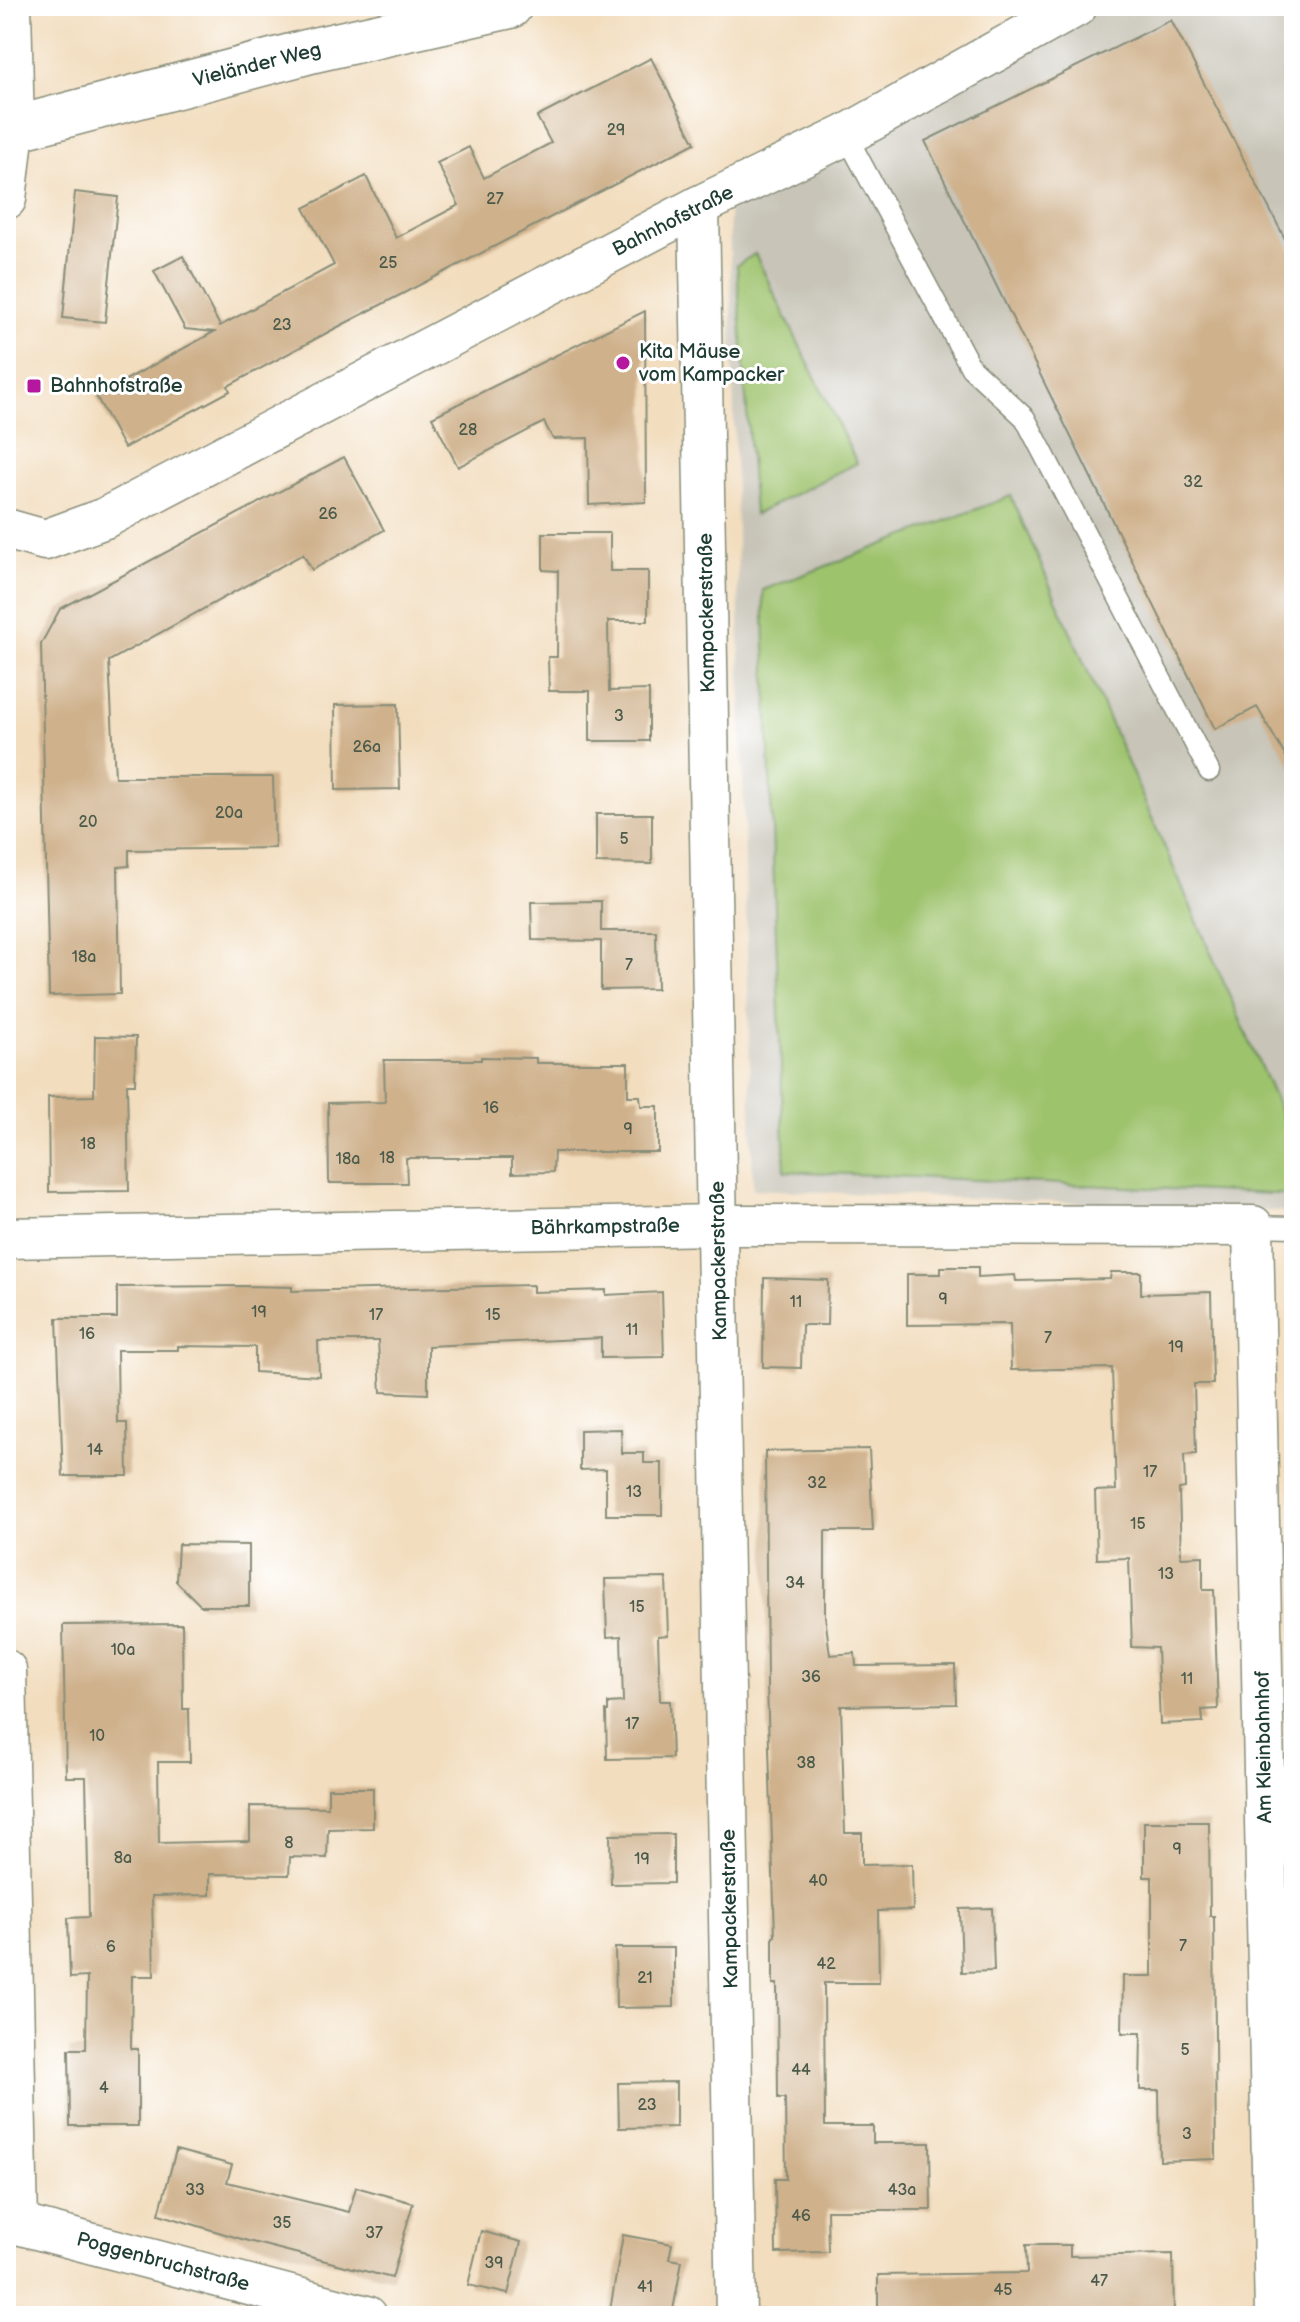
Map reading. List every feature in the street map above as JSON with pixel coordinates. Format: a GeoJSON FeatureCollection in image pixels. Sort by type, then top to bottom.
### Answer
{"type":"FeatureCollection","features":[{"type":"Feature","properties":{"kind":"street"},"geometry":{"type":"LineString","coordinates":[[6,199],[11,6]]}},
{"type":"Feature","properties":{"kind":"street","name":"Vieländer Weg"},"geometry":{"type":"LineString","coordinates":[[10,130],[314,50],[510,6]]}},
{"type":"Feature","properties":{"kind":"street","name":"Bahnhofstraße"},"geometry":{"type":"LineString","coordinates":[[6,529],[45,540],[105,518],[699,206],[846,135],[1077,6]]}},
{"type":"Feature","properties":{"kind":"street","name":"Kampackerstraße"},"geometry":{"type":"LineString","coordinates":[[699,206],[736,2316]]}},
{"type":"Feature","properties":{"kind":"street","name":"Bährkampstraße"},"geometry":{"type":"LineString","coordinates":[[6,1238],[718,1225],[1253,1226]]}},
{"type":"Feature","properties":{"kind":"street","name":"Am Kleinbahnhof"},"geometry":{"type":"LineString","coordinates":[[1253,1226],[1275,2316]]}},
{"type":"Feature","properties":{"kind":"street"},"geometry":{"type":"LineString","coordinates":[[6,1670],[12,2223]]}},
{"type":"Feature","properties":{"kind":"street","name":"Poggenbruchstraße"},"geometry":{"type":"LineString","coordinates":[[12,2223],[367,2316]]}},
{"type":"Feature","properties":{"kind":"lane"},"geometry":{"type":"LineString","coordinates":[[846,135],[971,368],[1025,418],[1209,771]]}},
{"type":"Feature","properties":{"kind":"lane"},"geometry":{"type":"LineString","coordinates":[[1253,1226],[1294,1227]]}},
{"type":"Feature","properties":{"kind":"shaded area"},"geometry":{"type":"Polygon","coordinates":[[[1094,6],[1294,6],[1294,1212],[753,1189],[729,209],[1094,6]]]}},
{"type":"Feature","properties":{"kind":"green space"},"geometry":{"type":"Polygon","coordinates":[[[755,254],[857,463],[754,515],[737,265],[755,254]]]}},
{"type":"Feature","properties":{"kind":"green space"},"geometry":{"type":"Polygon","coordinates":[[[1011,496],[1294,1143],[1294,1195],[785,1171],[763,590],[1011,496]]]}},
{"type":"Feature","properties":{"kind":"building"},"geometry":{"type":"Polygon","coordinates":[[[1171,20],[1294,256],[1294,771],[1257,707],[1215,729],[925,141],[1171,20]]]}},
{"type":"Feature","properties":{"kind":"building"},"geometry":{"type":"Polygon","coordinates":[[[651,58],[695,143],[334,329],[228,386],[230,391],[124,448],[96,396],[214,332],[185,329],[154,271],[183,256],[220,326],[334,265],[304,208],[366,176],[396,238],[459,205],[437,163],[469,147],[484,178],[551,143],[537,117],[651,58]]]}},
{"type":"Feature","properties":{"kind":"building"},"geometry":{"type":"Polygon","coordinates":[[[75,192],[118,197],[105,322],[63,318],[75,192]]]}},
{"type":"Feature","properties":{"kind":"building"},"geometry":{"type":"Polygon","coordinates":[[[645,311],[646,502],[589,505],[588,438],[553,439],[544,422],[458,467],[432,417],[645,311]]]}},
{"type":"Feature","properties":{"kind":"building"},"geometry":{"type":"Polygon","coordinates":[[[344,457],[384,530],[312,570],[303,554],[109,661],[115,777],[273,777],[275,848],[129,850],[129,866],[118,867],[120,994],[49,996],[41,644],[60,609],[344,457]]]}},
{"type":"Feature","properties":{"kind":"building"},"geometry":{"type":"Polygon","coordinates":[[[543,533],[610,533],[610,571],[648,571],[648,621],[608,621],[609,691],[649,690],[649,741],[590,741],[590,691],[549,691],[548,657],[557,657],[558,571],[543,570],[543,533]]]}},
{"type":"Feature","properties":{"kind":"building"},"geometry":{"type":"Polygon","coordinates":[[[398,704],[400,789],[336,790],[335,705],[398,704]]]}},
{"type":"Feature","properties":{"kind":"building"},"geometry":{"type":"Polygon","coordinates":[[[596,814],[652,814],[652,864],[596,863],[596,814]]]}},
{"type":"Feature","properties":{"kind":"building"},"geometry":{"type":"Polygon","coordinates":[[[601,901],[601,931],[656,931],[657,989],[601,990],[601,941],[532,940],[531,902],[601,901]]]}},
{"type":"Feature","properties":{"kind":"building"},"geometry":{"type":"Polygon","coordinates":[[[95,1036],[136,1037],[135,1084],[127,1084],[129,1191],[49,1192],[48,1097],[94,1096],[95,1036]]]}},
{"type":"Feature","properties":{"kind":"building"},"geometry":{"type":"Polygon","coordinates":[[[481,1057],[536,1058],[536,1063],[628,1063],[628,1096],[640,1096],[641,1106],[658,1106],[658,1152],[554,1152],[553,1172],[512,1173],[512,1158],[406,1158],[407,1183],[329,1183],[328,1103],[385,1102],[384,1060],[481,1060],[481,1057]]]}},
{"type":"Feature","properties":{"kind":"building"},"geometry":{"type":"Polygon","coordinates":[[[941,1267],[978,1267],[978,1277],[1015,1275],[1016,1281],[1110,1279],[1111,1272],[1141,1272],[1141,1294],[1211,1292],[1213,1384],[1194,1384],[1196,1454],[1184,1455],[1185,1488],[1179,1489],[1181,1557],[1203,1556],[1203,1590],[1214,1590],[1218,1709],[1202,1710],[1203,1722],[1160,1724],[1157,1648],[1132,1647],[1129,1558],[1097,1559],[1095,1491],[1116,1490],[1112,1368],[1011,1370],[1010,1324],[907,1325],[907,1274],[941,1274],[941,1267]]]}},
{"type":"Feature","properties":{"kind":"building"},"geometry":{"type":"Polygon","coordinates":[[[764,1278],[828,1280],[827,1325],[802,1325],[801,1368],[763,1367],[764,1278]]]}},
{"type":"Feature","properties":{"kind":"building"},"geometry":{"type":"Polygon","coordinates":[[[533,1285],[533,1292],[606,1290],[606,1295],[662,1292],[664,1357],[601,1358],[601,1338],[428,1346],[428,1394],[381,1392],[378,1341],[318,1341],[319,1376],[255,1372],[255,1347],[178,1346],[178,1350],[117,1350],[118,1423],[127,1423],[128,1476],[63,1476],[57,1318],[117,1318],[117,1287],[292,1287],[292,1291],[533,1285]]]}},
{"type":"Feature","properties":{"kind":"building"},"geometry":{"type":"Polygon","coordinates":[[[621,1429],[622,1453],[644,1453],[644,1463],[662,1463],[662,1515],[606,1515],[606,1469],[580,1470],[580,1430],[621,1429]]]}},
{"type":"Feature","properties":{"kind":"building"},"geometry":{"type":"Polygon","coordinates":[[[869,1449],[873,1531],[825,1531],[825,1616],[830,1655],[855,1653],[856,1666],[955,1665],[956,1704],[841,1706],[845,1833],[862,1833],[862,1865],[912,1864],[913,1910],[878,1911],[879,1983],[824,1983],[825,2126],[873,2126],[873,2143],[930,2143],[931,2210],[827,2210],[828,2252],[776,2253],[775,2179],[786,2179],[785,2098],[778,2098],[777,1984],[773,1984],[775,1936],[767,1685],[765,1451],[869,1449]]]}},
{"type":"Feature","properties":{"kind":"building"},"geometry":{"type":"Polygon","coordinates":[[[178,1544],[249,1545],[249,1606],[201,1606],[176,1581],[178,1544]]]}},
{"type":"Feature","properties":{"kind":"building"},"geometry":{"type":"Polygon","coordinates":[[[666,1578],[668,1635],[658,1636],[660,1701],[670,1701],[672,1758],[607,1759],[608,1703],[623,1702],[621,1636],[607,1637],[605,1579],[666,1578]]]}},
{"type":"Feature","properties":{"kind":"building"},"geometry":{"type":"Polygon","coordinates":[[[182,1624],[183,1709],[189,1709],[190,1762],[158,1762],[159,1843],[250,1841],[250,1806],[328,1807],[328,1788],[373,1788],[373,1828],[328,1829],[327,1858],[290,1857],[289,1875],[210,1874],[210,1895],[152,1896],[154,1976],[132,1976],[131,2049],[138,2049],[138,2126],[70,2126],[69,2049],[86,2049],[87,1977],[70,1978],[68,1918],[89,1917],[86,1777],[66,1777],[63,1625],[182,1624]]]}},
{"type":"Feature","properties":{"kind":"building"},"geometry":{"type":"Polygon","coordinates":[[[1144,1822],[1209,1822],[1210,1916],[1214,1916],[1216,2159],[1160,2161],[1159,2090],[1140,2090],[1141,2033],[1122,2033],[1123,1976],[1152,1976],[1152,1877],[1144,1877],[1144,1822]]]}},
{"type":"Feature","properties":{"kind":"building"},"geometry":{"type":"Polygon","coordinates":[[[673,1834],[673,1883],[611,1884],[610,1835],[673,1834]]]}},
{"type":"Feature","properties":{"kind":"building"},"geometry":{"type":"Polygon","coordinates":[[[992,1908],[994,1971],[962,1972],[960,1909],[992,1908]]]}},
{"type":"Feature","properties":{"kind":"building"},"geometry":{"type":"Polygon","coordinates":[[[615,1948],[674,1948],[674,2007],[616,2008],[615,1948]]]}},
{"type":"Feature","properties":{"kind":"building"},"geometry":{"type":"Polygon","coordinates":[[[676,2082],[676,2127],[619,2128],[618,2083],[676,2082]]]}},
{"type":"Feature","properties":{"kind":"building"},"geometry":{"type":"Polygon","coordinates":[[[176,2150],[232,2165],[227,2182],[349,2212],[356,2187],[413,2203],[392,2278],[248,2241],[159,2214],[176,2150]]]}},
{"type":"Feature","properties":{"kind":"building"},"geometry":{"type":"Polygon","coordinates":[[[481,2231],[521,2242],[508,2294],[468,2285],[481,2231]]]}},
{"type":"Feature","properties":{"kind":"building"},"geometry":{"type":"Polygon","coordinates":[[[623,2235],[672,2244],[669,2259],[682,2261],[672,2316],[609,2316],[623,2235]]]}},
{"type":"Feature","properties":{"kind":"building"},"geometry":{"type":"Polygon","coordinates":[[[1026,2245],[1070,2245],[1070,2256],[1173,2254],[1174,2316],[878,2316],[878,2275],[1027,2273],[1026,2245]]]}},
{"type":"Feature","properties":{"kind":"place","name":"Kita Mäuse vom Kampacker"},"geometry":{"type":"Point","coordinates":[623,363]}},
{"type":"Feature","properties":{"kind":"place","name":"Bahnhofstraße"},"geometry":{"type":"Point","coordinates":[34,386]}}]}
